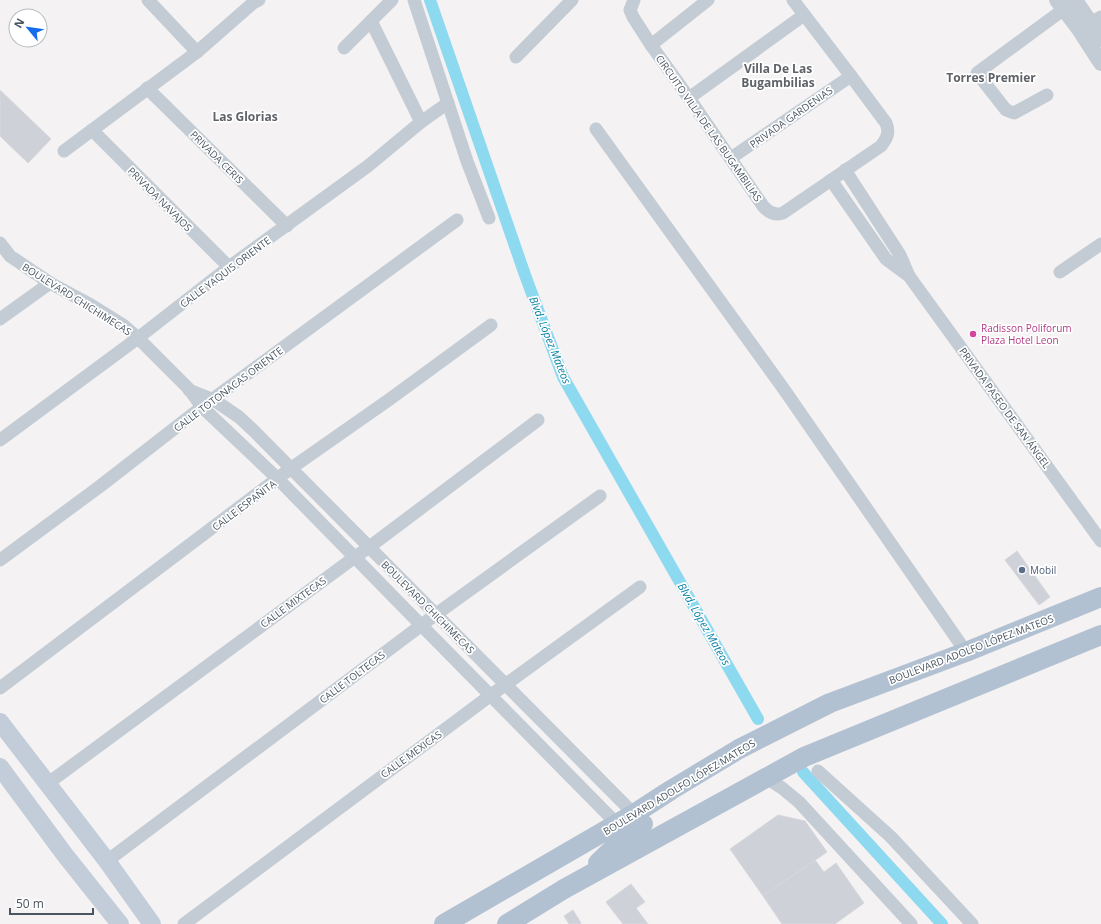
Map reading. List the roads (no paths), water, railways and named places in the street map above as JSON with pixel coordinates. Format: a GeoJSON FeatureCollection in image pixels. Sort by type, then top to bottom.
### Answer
{"type":"FeatureCollection","features":[{"type":"Feature","properties":{"kind":"main road","name":"BOULEVARD ADOLFO LÓPEZ MATEOS"},"geometry":{"type":"LineString","coordinates":[[507,924],[564,889],[587,877],[635,831],[670,790],[739,749],[830,703],[966,652],[1101,597]]}},
{"type":"Feature","properties":{"kind":"main road","name":"BOULEVARD ADOLFO LÓPEZ MATEOS"},"geometry":{"type":"LineString","coordinates":[[444,924],[635,831],[765,777],[804,757],[830,746],[1101,636]]}},
{"type":"Feature","properties":{"kind":"main road"},"geometry":{"type":"LineString","coordinates":[[0,722],[107,861],[152,924]]}},
{"type":"Feature","properties":{"kind":"main road"},"geometry":{"type":"LineString","coordinates":[[0,767],[65,855],[120,924]]}},
{"type":"Feature","properties":{"kind":"street"},"geometry":{"type":"LineString","coordinates":[[148,0],[197,52]]}},
{"type":"Feature","properties":{"kind":"street"},"geometry":{"type":"LineString","coordinates":[[344,48],[392,0]]}},
{"type":"Feature","properties":{"kind":"street"},"geometry":{"type":"LineString","coordinates":[[414,0],[467,161],[489,218]]}},
{"type":"Feature","properties":{"kind":"street"},"geometry":{"type":"LineString","coordinates":[[516,56],[572,0]]}},
{"type":"Feature","properties":{"kind":"street","name":"CIRCUITO VILLA DE LAS BUGAMBILIAS"},"geometry":{"type":"LineString","coordinates":[[634,0],[631,6],[631,13],[651,45],[763,206],[766,210],[775,214],[783,213],[881,146],[888,135],[886,124],[793,0]]}},
{"type":"Feature","properties":{"kind":"street"},"geometry":{"type":"LineString","coordinates":[[651,45],[708,0]]}},
{"type":"Feature","properties":{"kind":"street"},"geometry":{"type":"LineString","coordinates":[[64,151],[197,52],[256,1]]}},
{"type":"Feature","properties":{"kind":"street"},"geometry":{"type":"LineString","coordinates":[[1047,95],[1014,113],[1011,113],[1006,110],[977,72],[1068,2],[1090,23],[1101,39]]}},
{"type":"Feature","properties":{"kind":"street"},"geometry":{"type":"LineString","coordinates":[[689,98],[804,15]]}},
{"type":"Feature","properties":{"kind":"street"},"geometry":{"type":"LineString","coordinates":[[371,21],[421,122]]}},
{"type":"Feature","properties":{"kind":"street"},"geometry":{"type":"LineString","coordinates":[[1090,23],[1101,63]]}},
{"type":"Feature","properties":{"kind":"street","name":"PRIVADA GARDENIAS"},"geometry":{"type":"LineString","coordinates":[[731,158],[851,76]]}},
{"type":"Feature","properties":{"kind":"street","name":"PRIVADA CERIS"},"geometry":{"type":"LineString","coordinates":[[147,88],[287,226]]}},
{"type":"Feature","properties":{"kind":"street","name":"CALLE YAQUIS ORIENTE"},"geometry":{"type":"LineString","coordinates":[[0,440],[138,338],[229,267],[368,166],[421,122],[448,103]]}},
{"type":"Feature","properties":{"kind":"street"},"geometry":{"type":"LineString","coordinates":[[596,129],[783,388],[966,652]]}},
{"type":"Feature","properties":{"kind":"street","name":"PRIVADA NAVAJOS"},"geometry":{"type":"LineString","coordinates":[[92,130],[229,267]]}},
{"type":"Feature","properties":{"kind":"street","name":"PRIVADA PASEO DE SAN ÁNGEL"},"geometry":{"type":"LineString","coordinates":[[845,170],[900,255],[909,276],[1101,540]]}},
{"type":"Feature","properties":{"kind":"street","name":"PRIVADA PASEO DE SAN ÁNGEL"},"geometry":{"type":"LineString","coordinates":[[831,180],[886,259],[909,276]]}},
{"type":"Feature","properties":{"kind":"street","name":"CALLE TOTONACAS ORIENTE"},"geometry":{"type":"LineString","coordinates":[[0,560],[99,487],[202,407],[214,400],[457,220]]}},
{"type":"Feature","properties":{"kind":"street","name":"BOULEVARD CHICHIMECAS"},"geometry":{"type":"LineString","coordinates":[[0,243],[10,256],[50,283],[116,321],[138,338],[188,389],[202,407],[278,479],[490,695],[635,831]]}},
{"type":"Feature","properties":{"kind":"street"},"geometry":{"type":"LineString","coordinates":[[1060,272],[1101,244]]}},
{"type":"Feature","properties":{"kind":"street"},"geometry":{"type":"LineString","coordinates":[[0,319],[50,283]]}},
{"type":"Feature","properties":{"kind":"street","name":"CALLE ESPAÑITA"},"geometry":{"type":"LineString","coordinates":[[0,688],[290,469],[390,399],[491,325]]}},
{"type":"Feature","properties":{"kind":"street","name":"BOULEVARD CHICHIMECAS"},"geometry":{"type":"LineString","coordinates":[[188,389],[214,400],[238,417],[435,615],[506,684],[635,831]]}},
{"type":"Feature","properties":{"kind":"street","name":"CALLE MIXTECAS"},"geometry":{"type":"LineString","coordinates":[[47,784],[368,548],[538,420]]}},
{"type":"Feature","properties":{"kind":"street","name":"CALLE TOLTECAS"},"geometry":{"type":"LineString","coordinates":[[107,861],[435,615],[600,496]]}},
{"type":"Feature","properties":{"kind":"street","name":"CALLE MEXICAS"},"geometry":{"type":"LineString","coordinates":[[184,924],[490,695],[640,587]]}},
{"type":"Feature","properties":{"kind":"street"},"geometry":{"type":"LineString","coordinates":[[818,771],[890,837],[972,924]]}},
{"type":"Feature","properties":{"kind":"street"},"geometry":{"type":"LineString","coordinates":[[765,777],[782,788],[799,802],[911,924]]}},
{"type":"Feature","properties":{"kind":"waterway","name":"Blvd. López Mateos"},"geometry":{"type":"LineString","coordinates":[[430,0],[525,275],[563,377],[758,719]]}},
{"type":"Feature","properties":{"kind":"waterway"},"geometry":{"type":"LineString","coordinates":[[803,772],[942,924]]}},
{"type":"Feature","properties":{"kind":"place","name":"Radisson Poliforum Plaza Hotel Leon"},"geometry":{"type":"Point","coordinates":[973,334]}},
{"type":"Feature","properties":{"kind":"place","name":"Mobil"},"geometry":{"type":"Point","coordinates":[1022,570]}},
{"type":"Feature","properties":{"kind":"district","name":"Villa De Las Bugambilias"},"geometry":{"type":"Point","coordinates":[778,76]}},
{"type":"Feature","properties":{"kind":"district","name":"Torres Premier"},"geometry":{"type":"Point","coordinates":[991,78]}},
{"type":"Feature","properties":{"kind":"district","name":"Las Glorias"},"geometry":{"type":"Point","coordinates":[245,117]}}]}
